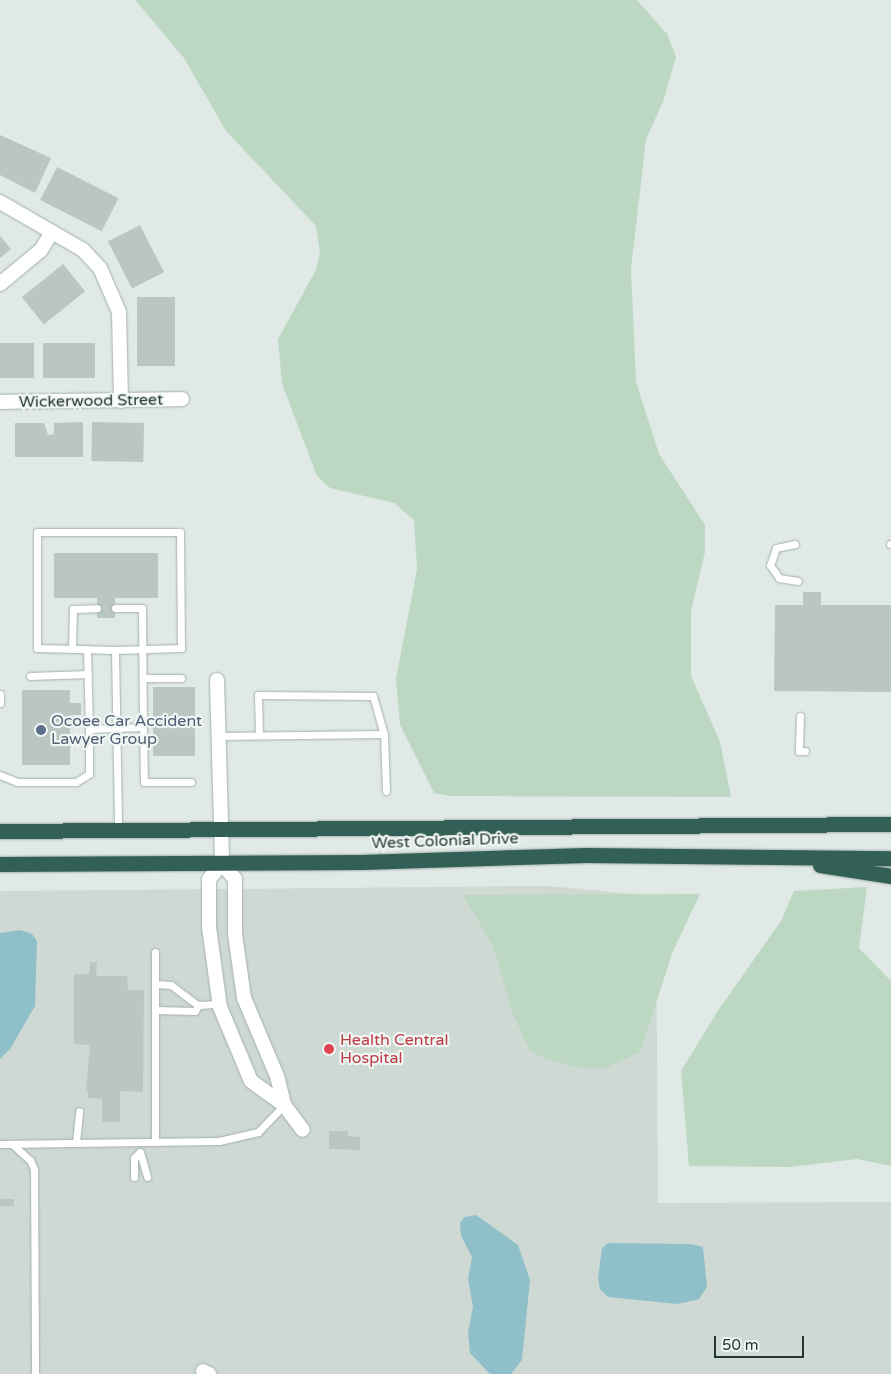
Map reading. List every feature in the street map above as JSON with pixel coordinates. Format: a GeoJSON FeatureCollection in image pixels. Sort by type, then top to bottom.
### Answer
{"type":"FeatureCollection","features":[{"type":"Feature","properties":{"kind":"highway","name":"West Colonial Drive"},"geometry":{"type":"LineString","coordinates":[[0,831],[891,824]]}},
{"type":"Feature","properties":{"kind":"highway","name":"West Colonial Drive"},"geometry":{"type":"LineString","coordinates":[[0,864],[222,864],[551,856],[891,858]]}},
{"type":"Feature","properties":{"kind":"highway"},"geometry":{"type":"LineString","coordinates":[[772,858],[891,876]]}},
{"type":"Feature","properties":{"kind":"street"},"geometry":{"type":"LineString","coordinates":[[0,202],[83,250],[100,268],[119,312],[121,401]]}},
{"type":"Feature","properties":{"kind":"street"},"geometry":{"type":"LineString","coordinates":[[0,284],[41,250],[52,232]]}},
{"type":"Feature","properties":{"kind":"street","name":"Wickerwood Street"},"geometry":{"type":"LineString","coordinates":[[0,402],[182,399]]}},
{"type":"Feature","properties":{"kind":"street"},"geometry":{"type":"LineString","coordinates":[[216,680],[222,864],[210,879],[209,908],[220,1004],[251,1081],[284,1105],[303,1130]]}},
{"type":"Feature","properties":{"kind":"street"},"geometry":{"type":"LineString","coordinates":[[222,864],[235,879],[235,934],[244,998],[277,1076],[284,1105]]}},
{"type":"Feature","properties":{"kind":"lane"},"geometry":{"type":"LineString","coordinates":[[37,532],[180,532],[181,648],[87,649],[37,648],[37,532]]}},
{"type":"Feature","properties":{"kind":"lane"},"geometry":{"type":"LineString","coordinates":[[795,544],[776,548],[770,565],[779,578],[798,580]]}},
{"type":"Feature","properties":{"kind":"lane"},"geometry":{"type":"LineString","coordinates":[[72,649],[73,609],[97,608]]}},
{"type":"Feature","properties":{"kind":"lane"},"geometry":{"type":"LineString","coordinates":[[115,608],[142,608],[144,782],[191,782]]}},
{"type":"Feature","properties":{"kind":"lane"},"geometry":{"type":"LineString","coordinates":[[0,775],[17,782],[76,782],[86,778],[89,774],[87,649]]}},
{"type":"Feature","properties":{"kind":"lane"},"geometry":{"type":"LineString","coordinates":[[115,650],[118,729],[118,829]]}},
{"type":"Feature","properties":{"kind":"lane"},"geometry":{"type":"LineString","coordinates":[[30,676],[88,674]]}},
{"type":"Feature","properties":{"kind":"lane"},"geometry":{"type":"LineString","coordinates":[[143,678],[181,678]]}},
{"type":"Feature","properties":{"kind":"lane"},"geometry":{"type":"LineString","coordinates":[[0,694],[0,703]]}},
{"type":"Feature","properties":{"kind":"lane"},"geometry":{"type":"LineString","coordinates":[[259,735],[258,695],[373,696],[384,734],[386,791]]}},
{"type":"Feature","properties":{"kind":"lane"},"geometry":{"type":"LineString","coordinates":[[800,716],[799,751],[805,751]]}},
{"type":"Feature","properties":{"kind":"lane"},"geometry":{"type":"LineString","coordinates":[[89,729],[143,727]]}},
{"type":"Feature","properties":{"kind":"lane"},"geometry":{"type":"LineString","coordinates":[[218,736],[384,734]]}},
{"type":"Feature","properties":{"kind":"lane"},"geometry":{"type":"LineString","coordinates":[[155,952],[155,1141]]}},
{"type":"Feature","properties":{"kind":"lane"},"geometry":{"type":"LineString","coordinates":[[155,984],[171,985],[198,1005],[220,1004]]}},
{"type":"Feature","properties":{"kind":"lane"},"geometry":{"type":"LineString","coordinates":[[155,1010],[195,1011],[198,1005]]}},
{"type":"Feature","properties":{"kind":"lane"},"geometry":{"type":"LineString","coordinates":[[0,1144],[219,1141],[258,1132],[284,1105]]}},
{"type":"Feature","properties":{"kind":"lane"},"geometry":{"type":"LineString","coordinates":[[76,1142],[79,1111]]}},
{"type":"Feature","properties":{"kind":"lane"},"geometry":{"type":"LineString","coordinates":[[142,1141],[140,1152],[148,1178]]}},
{"type":"Feature","properties":{"kind":"lane"},"geometry":{"type":"LineString","coordinates":[[12,1144],[30,1160],[34,1169],[35,1374]]}},
{"type":"Feature","properties":{"kind":"lane"},"geometry":{"type":"LineString","coordinates":[[134,1178],[134,1158],[140,1152]]}},
{"type":"Feature","properties":{"kind":"shaded area","name":"Health Central Hospital"},"geometry":{"type":"Polygon","coordinates":[[[548,886],[656,896],[658,1203],[891,1202],[891,1374],[0,1374],[0,891],[548,886]]]}},
{"type":"Feature","properties":{"kind":"green space"},"geometry":{"type":"Polygon","coordinates":[[[135,0],[637,0],[667,34],[676,57],[663,102],[646,139],[631,269],[636,382],[659,454],[705,525],[705,552],[691,611],[691,676],[720,742],[731,797],[452,796],[434,793],[400,725],[396,679],[417,569],[414,520],[394,503],[330,488],[317,476],[282,384],[278,339],[316,270],[320,253],[316,226],[226,131],[184,58],[135,0]]]}},
{"type":"Feature","properties":{"kind":"green space"},"geometry":{"type":"Polygon","coordinates":[[[867,887],[859,948],[891,981],[891,1166],[857,1159],[790,1167],[689,1166],[681,1071],[717,1012],[781,921],[794,891],[867,887]]]}},
{"type":"Feature","properties":{"kind":"green space"},"geometry":{"type":"Polygon","coordinates":[[[700,894],[673,951],[640,1052],[604,1069],[581,1068],[548,1060],[530,1051],[513,1014],[493,946],[463,895],[700,894]]]}},
{"type":"Feature","properties":{"kind":"water"},"geometry":{"type":"Polygon","coordinates":[[[20,930],[32,934],[37,941],[35,1006],[10,1049],[0,1059],[0,933],[20,930]]]}},
{"type":"Feature","properties":{"kind":"water"},"geometry":{"type":"Polygon","coordinates":[[[476,1215],[518,1245],[530,1280],[522,1360],[511,1374],[490,1374],[470,1353],[468,1332],[473,1307],[468,1279],[472,1257],[461,1236],[460,1223],[465,1217],[476,1215]]]}},
{"type":"Feature","properties":{"kind":"water"},"geometry":{"type":"Polygon","coordinates":[[[608,1243],[691,1244],[703,1247],[707,1287],[699,1299],[678,1304],[608,1297],[600,1289],[598,1278],[602,1248],[608,1243]]]}},
{"type":"Feature","properties":{"kind":"building"},"geometry":{"type":"Polygon","coordinates":[[[0,135],[51,158],[35,193],[0,175],[0,135]]]}},
{"type":"Feature","properties":{"kind":"building"},"geometry":{"type":"Polygon","coordinates":[[[57,167],[118,198],[102,231],[40,200],[57,167]]]}},
{"type":"Feature","properties":{"kind":"building"},"geometry":{"type":"Polygon","coordinates":[[[140,225],[164,272],[132,289],[108,241],[140,225]]]}},
{"type":"Feature","properties":{"kind":"building"},"geometry":{"type":"Polygon","coordinates":[[[0,236],[11,249],[0,258],[0,236]]]}},
{"type":"Feature","properties":{"kind":"building"},"geometry":{"type":"Polygon","coordinates":[[[63,264],[85,291],[44,325],[22,297],[63,264]]]}},
{"type":"Feature","properties":{"kind":"building"},"geometry":{"type":"Polygon","coordinates":[[[137,297],[175,297],[175,366],[137,366],[137,297]]]}},
{"type":"Feature","properties":{"kind":"building"},"geometry":{"type":"Polygon","coordinates":[[[0,343],[34,343],[34,378],[0,378],[0,343]]]}},
{"type":"Feature","properties":{"kind":"building"},"geometry":{"type":"Polygon","coordinates":[[[43,343],[95,343],[95,378],[43,378],[43,343]]]}},
{"type":"Feature","properties":{"kind":"building"},"geometry":{"type":"Polygon","coordinates":[[[83,422],[83,457],[15,457],[15,423],[44,423],[48,435],[54,434],[54,423],[83,422]]]}},
{"type":"Feature","properties":{"kind":"building"},"geometry":{"type":"Polygon","coordinates":[[[92,422],[144,423],[143,462],[91,461],[92,422]]]}},
{"type":"Feature","properties":{"kind":"building"},"geometry":{"type":"Polygon","coordinates":[[[54,553],[158,553],[158,598],[115,598],[115,618],[97,618],[97,598],[54,598],[54,553]]]}},
{"type":"Feature","properties":{"kind":"building"},"geometry":{"type":"Polygon","coordinates":[[[803,592],[821,592],[821,605],[891,605],[891,692],[774,691],[775,605],[803,605],[803,592]]]}},
{"type":"Feature","properties":{"kind":"building"},"geometry":{"type":"Polygon","coordinates":[[[153,687],[195,687],[195,756],[153,756],[153,687]]]}},
{"type":"Feature","properties":{"kind":"building"},"geometry":{"type":"Polygon","coordinates":[[[22,690],[70,690],[70,703],[81,703],[81,715],[70,715],[70,765],[22,765],[22,690]]]}},
{"type":"Feature","properties":{"kind":"building"},"geometry":{"type":"Polygon","coordinates":[[[90,962],[97,962],[96,976],[127,976],[128,990],[144,990],[143,1092],[120,1091],[120,1122],[102,1122],[102,1099],[88,1098],[88,1091],[86,1091],[90,1045],[74,1044],[74,974],[89,974],[90,962]]]}},
{"type":"Feature","properties":{"kind":"building"},"geometry":{"type":"Polygon","coordinates":[[[329,1131],[348,1131],[348,1136],[360,1137],[360,1150],[329,1149],[329,1131]]]}},
{"type":"Feature","properties":{"kind":"building"},"geometry":{"type":"Polygon","coordinates":[[[0,1199],[14,1199],[14,1206],[0,1206],[0,1199]]]}},
{"type":"Feature","properties":{"kind":"place","name":"Ocoee Car Accident Lawyer Group"},"geometry":{"type":"Point","coordinates":[41,730]}},
{"type":"Feature","properties":{"kind":"place","name":"Health Central Hospital"},"geometry":{"type":"Point","coordinates":[329,1049]}}]}
